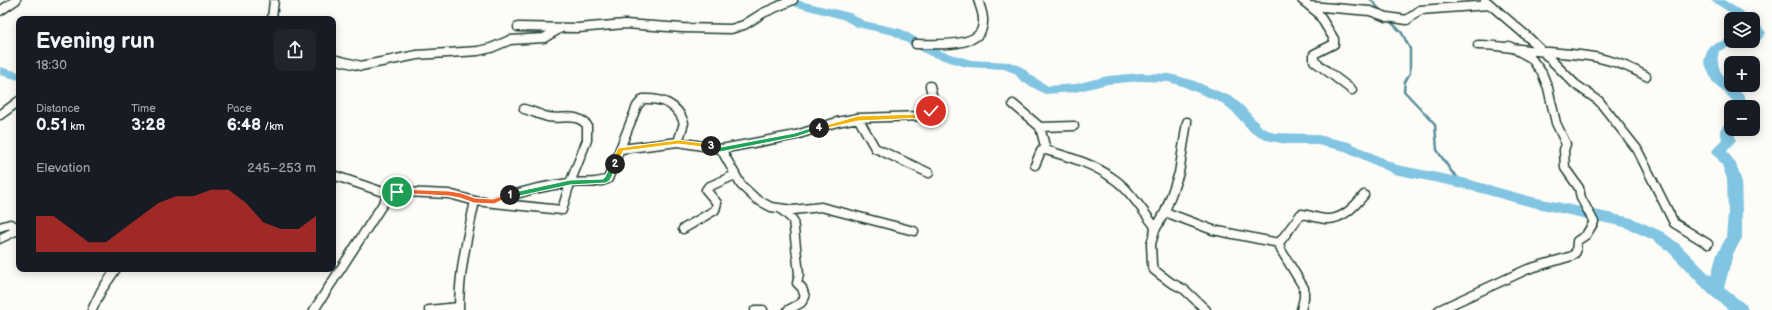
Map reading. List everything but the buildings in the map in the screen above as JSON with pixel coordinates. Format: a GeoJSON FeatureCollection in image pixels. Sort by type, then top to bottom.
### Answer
{"type":"FeatureCollection","features":[{"type":"Feature","properties":{"kind":"street"},"geometry":{"type":"LineString","coordinates":[[0,11],[16,0]]}},
{"type":"Feature","properties":{"kind":"street"},"geometry":{"type":"LineString","coordinates":[[272,16],[274,0]]}},
{"type":"Feature","properties":{"kind":"street"},"geometry":{"type":"LineString","coordinates":[[518,27],[561,28],[625,24],[683,28],[731,29],[744,25],[763,13],[793,0]]}},
{"type":"Feature","properties":{"kind":"street"},"geometry":{"type":"LineString","coordinates":[[916,44],[961,42],[976,37],[983,30],[984,22],[978,0]]}},
{"type":"Feature","properties":{"kind":"street"},"geometry":{"type":"LineString","coordinates":[[1302,0],[1318,13],[1334,42],[1334,44],[1314,54],[1314,61],[1352,90]]}},
{"type":"Feature","properties":{"kind":"street"},"geometry":{"type":"LineString","coordinates":[[1310,6],[1370,11],[1386,17],[1407,20],[1420,10],[1487,3],[1524,33],[1575,84],[1600,101],[1611,118],[1638,149],[1674,223],[1708,244]]}},
{"type":"Feature","properties":{"kind":"street"},"geometry":{"type":"LineString","coordinates":[[336,60],[361,66],[417,55],[478,51],[491,48],[510,40],[541,39],[551,35],[561,28]]}},
{"type":"Feature","properties":{"kind":"street"},"geometry":{"type":"LineString","coordinates":[[1478,45],[1509,46],[1542,52],[1571,53],[1607,59],[1630,66],[1646,76]]}},
{"type":"Feature","properties":{"kind":"street"},"geometry":{"type":"LineString","coordinates":[[1439,310],[1522,272],[1572,256],[1576,252],[1577,241],[1586,235],[1594,222],[1581,198],[1579,188],[1565,168],[1564,150],[1566,144],[1556,123],[1548,88],[1542,73],[1531,58],[1509,46]]}},
{"type":"Feature","properties":{"kind":"street"},"geometry":{"type":"LineString","coordinates":[[621,149],[678,142],[710,146],[720,149],[796,135],[838,122],[858,118],[922,116],[931,111],[933,99],[930,86]]}},
{"type":"Feature","properties":{"kind":"street"},"geometry":{"type":"LineString","coordinates":[[494,202],[522,192],[570,183],[598,182],[608,179],[637,106],[643,99],[660,99],[670,103],[681,116],[684,123],[678,142]]}},
{"type":"Feature","properties":{"kind":"street"},"geometry":{"type":"LineString","coordinates":[[0,115],[16,103]]}},
{"type":"Feature","properties":{"kind":"street"},"geometry":{"type":"LineString","coordinates":[[1013,104],[1040,127],[1046,150]]}},
{"type":"Feature","properties":{"kind":"street"},"geometry":{"type":"LineString","coordinates":[[336,176],[371,189],[390,193],[415,191],[449,194],[461,196],[474,201],[562,210],[570,183],[587,140],[587,125],[579,118],[572,116],[549,117],[524,109]]}},
{"type":"Feature","properties":{"kind":"street"},"geometry":{"type":"LineString","coordinates":[[858,118],[875,148],[929,173]]}},
{"type":"Feature","properties":{"kind":"street"},"geometry":{"type":"LineString","coordinates":[[1187,122],[1179,173],[1165,212],[1155,230],[1151,244],[1152,265],[1154,270],[1170,282],[1185,290],[1206,310]]}},
{"type":"Feature","properties":{"kind":"street"},"geometry":{"type":"LineString","coordinates":[[1040,127],[1074,126]]}},
{"type":"Feature","properties":{"kind":"street"},"geometry":{"type":"LineString","coordinates":[[720,149],[725,154],[741,185],[756,199],[770,207],[793,210],[821,207],[914,231]]}},
{"type":"Feature","properties":{"kind":"street"},"geometry":{"type":"LineString","coordinates":[[1035,165],[1041,151],[1046,150],[1086,163],[1112,177],[1130,193],[1154,225],[1155,230]]}},
{"type":"Feature","properties":{"kind":"street"},"geometry":{"type":"LineString","coordinates":[[683,229],[715,210],[717,203],[708,194],[706,190],[708,186],[735,175]]}},
{"type":"Feature","properties":{"kind":"street"},"geometry":{"type":"LineString","coordinates":[[314,310],[390,193]]}},
{"type":"Feature","properties":{"kind":"street"},"geometry":{"type":"LineString","coordinates":[[1279,243],[1301,214],[1326,218],[1342,216],[1364,195]]}},
{"type":"Feature","properties":{"kind":"street"},"geometry":{"type":"LineString","coordinates":[[429,310],[459,308],[462,261],[474,201]]}},
{"type":"Feature","properties":{"kind":"street"},"geometry":{"type":"LineString","coordinates":[[781,209],[793,220],[798,267],[797,283],[802,288],[805,297],[801,303],[788,310]]}},
{"type":"Feature","properties":{"kind":"street"},"geometry":{"type":"LineString","coordinates":[[1165,212],[1213,230],[1279,243]]}},
{"type":"Feature","properties":{"kind":"street"},"geometry":{"type":"LineString","coordinates":[[0,227],[10,224],[16,227]]}},
{"type":"Feature","properties":{"kind":"street"},"geometry":{"type":"LineString","coordinates":[[0,239],[16,230]]}},
{"type":"Feature","properties":{"kind":"street"},"geometry":{"type":"LineString","coordinates":[[1279,243],[1281,250],[1304,288],[1304,298],[1301,310]]}},
{"type":"Feature","properties":{"kind":"street"},"geometry":{"type":"LineString","coordinates":[[92,310],[114,272]]}},
{"type":"Feature","properties":{"kind":"street"},"geometry":{"type":"LineString","coordinates":[[755,310],[763,310]]}},
{"type":"Feature","properties":{"kind":"waterway"},"geometry":{"type":"LineString","coordinates":[[782,0],[846,16],[861,24],[897,32],[934,53],[970,64],[1006,65],[1018,70],[1026,78],[1045,90],[1075,88],[1108,80],[1141,77],[1170,78],[1187,83],[1227,100],[1237,108],[1257,130],[1271,137],[1286,139],[1313,139],[1349,147],[1394,169],[1463,183],[1528,201],[1627,222],[1658,236],[1674,248],[1715,290]]}},
{"type":"Feature","properties":{"kind":"waterway"},"geometry":{"type":"LineString","coordinates":[[1371,0],[1383,13]]}},
{"type":"Feature","properties":{"kind":"waterway"},"geometry":{"type":"LineString","coordinates":[[1716,0],[1736,12]]}},
{"type":"Feature","properties":{"kind":"waterway"},"geometry":{"type":"LineString","coordinates":[[1389,20],[1402,33],[1410,49],[1410,73],[1405,82],[1404,91],[1435,124],[1437,150],[1451,171],[1463,183]]}},
{"type":"Feature","properties":{"kind":"waterway"},"geometry":{"type":"LineString","coordinates":[[1724,45],[1713,49],[1710,61],[1717,78],[1739,100]]}},
{"type":"Feature","properties":{"kind":"waterway"},"geometry":{"type":"LineString","coordinates":[[0,71],[16,75]]}},
{"type":"Feature","properties":{"kind":"waterway"},"geometry":{"type":"LineString","coordinates":[[1715,290],[1725,254],[1734,238],[1734,179],[1729,164],[1719,151],[1729,140],[1728,136]]}},
{"type":"Feature","properties":{"kind":"waterway"},"geometry":{"type":"LineString","coordinates":[[1715,290],[1740,310]]}},
{"type":"Feature","properties":{"kind":"route"},"geometry":{"type":"LineString","coordinates":[[397,192],[415,191],[449,194],[461,196],[474,201],[494,202],[522,192],[552,186],[570,183],[604,181],[608,179],[621,149],[678,142],[710,146],[720,149],[796,135],[838,122],[858,118],[922,116],[931,111]]}}]}
